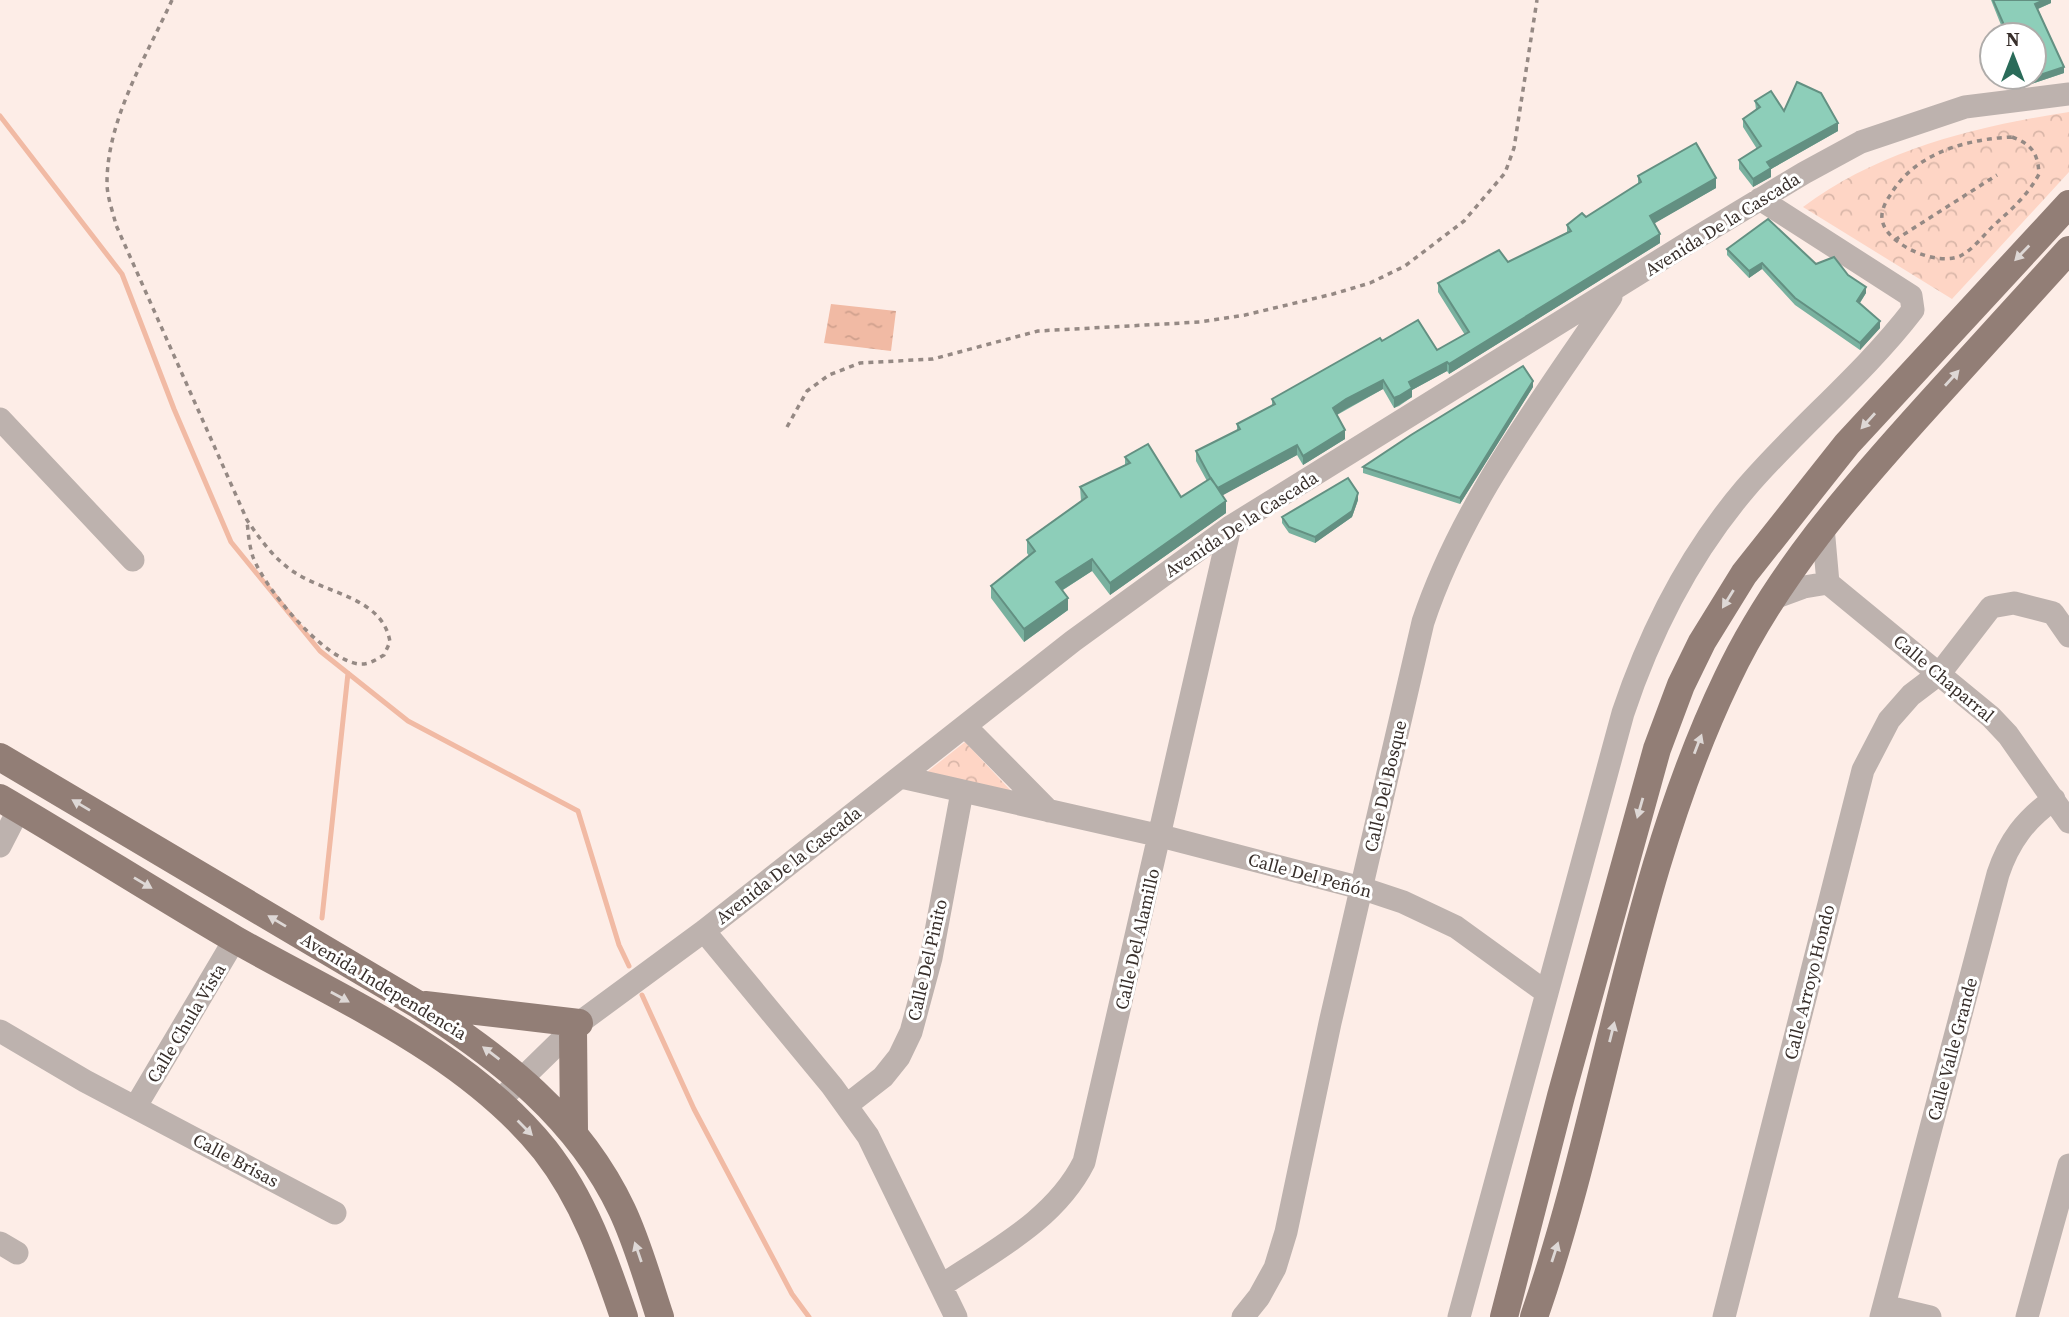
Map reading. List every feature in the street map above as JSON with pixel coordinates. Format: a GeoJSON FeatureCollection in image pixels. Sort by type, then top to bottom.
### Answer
{"type":"FeatureCollection","features":[{"type":"Feature","properties":{"kind":"main road"},"geometry":{"type":"LineString","coordinates":[[1504,1317],[1560,1096],[1657,749],[1681,685],[1702,642],[1744,574],[1838,454],[2069,204]]}},
{"type":"Feature","properties":{"kind":"main road"},"geometry":{"type":"LineString","coordinates":[[1534,1317],[1559,1239],[1615,1017],[1683,783],[1727,678],[1771,599],[1823,527],[1877,461],[2069,250]]}},
{"type":"Feature","properties":{"kind":"main road","name":"Avenida Independencia"},"geometry":{"type":"LineString","coordinates":[[0,757],[417,1004],[466,1036],[521,1078],[574,1131],[623,1212],[660,1317]]}},
{"type":"Feature","properties":{"kind":"main road","name":"Avenida Independencia"},"geometry":{"type":"LineString","coordinates":[[10,804],[235,939],[418,1043],[497,1103],[544,1149],[578,1200],[603,1256],[624,1317]]}},
{"type":"Feature","properties":{"kind":"main road"},"geometry":{"type":"LineString","coordinates":[[417,1004],[576,1026],[574,1131]]}},
{"type":"Feature","properties":{"kind":"street","name":"Avenida De la Cascada"},"geometry":{"type":"LineString","coordinates":[[497,1103],[576,1026],[704,931],[1073,641],[1230,527],[1760,199],[1861,142],[1922,119],[1965,107],[2069,94]]}},
{"type":"Feature","properties":{"kind":"street"},"geometry":{"type":"LineString","coordinates":[[1459,1317],[1637,670],[1673,595],[1699,550],[1746,488],[1913,310],[1911,296],[1760,199]]}},
{"type":"Feature","properties":{"kind":"street","name":"Calle Del Bosque"},"geometry":{"type":"LineString","coordinates":[[1242,1317],[1259,1297],[1275,1268],[1286,1232],[1361,888],[1423,622],[1447,557],[1482,491],[1615,291]]}},
{"type":"Feature","properties":{"kind":"street"},"geometry":{"type":"LineString","coordinates":[[0,419],[133,560]]}},
{"type":"Feature","properties":{"kind":"street","name":"Calle Del Alamillo"},"geometry":{"type":"LineString","coordinates":[[941,1286],[1041,1218],[1059,1202],[1084,1163],[1230,527]]}},
{"type":"Feature","properties":{"kind":"street"},"geometry":{"type":"LineString","coordinates":[[1771,599],[1804,587],[1828,583],[1823,527]]}},
{"type":"Feature","properties":{"kind":"street","name":"Calle Chaparral"},"geometry":{"type":"LineString","coordinates":[[1828,583],[1940,673],[2008,735],[2069,822]]}},
{"type":"Feature","properties":{"kind":"street","name":"Calle Arroyo Hondo"},"geometry":{"type":"LineString","coordinates":[[1724,1317],[1863,769],[1889,720],[1911,695],[1940,673],[1991,607],[2014,603],[2053,613],[2069,636]]}},
{"type":"Feature","properties":{"kind":"street"},"geometry":{"type":"LineString","coordinates":[[965,726],[1049,811]]}},
{"type":"Feature","properties":{"kind":"street","name":"Calle Del Peñón"},"geometry":{"type":"LineString","coordinates":[[901,777],[1161,836],[1361,888],[1402,902],[1456,927],[1547,993]]}},
{"type":"Feature","properties":{"kind":"street","name":"Calle Del Pinito"},"geometry":{"type":"LineString","coordinates":[[847,1105],[883,1077],[899,1057],[911,1032],[931,958],[962,792]]}},
{"type":"Feature","properties":{"kind":"street","name":"Calle Valle Grande"},"geometry":{"type":"LineString","coordinates":[[1883,1312],[1998,874],[2006,851],[2018,831],[2054,799]]}},
{"type":"Feature","properties":{"kind":"street"},"geometry":{"type":"LineString","coordinates":[[0,846],[10,804]]}},
{"type":"Feature","properties":{"kind":"street"},"geometry":{"type":"LineString","coordinates":[[704,931],[847,1105],[883,1164],[956,1317]]}},
{"type":"Feature","properties":{"kind":"street","name":"Calle Chula Vista"},"geometry":{"type":"LineString","coordinates":[[136,1106],[235,939]]}},
{"type":"Feature","properties":{"kind":"street","name":"Calle Brisas"},"geometry":{"type":"LineString","coordinates":[[0,1031],[335,1213]]}},
{"type":"Feature","properties":{"kind":"street"},"geometry":{"type":"LineString","coordinates":[[2027,1317],[2069,1165]]}},
{"type":"Feature","properties":{"kind":"street"},"geometry":{"type":"LineString","coordinates":[[1883,1312],[1930,1317]]}},
{"type":"Feature","properties":{"kind":"path"},"geometry":{"type":"LineString","coordinates":[[172,0],[126,102],[109,150],[107,186],[116,225],[247,520],[269,550],[291,571],[314,584],[361,603],[381,619],[390,642],[384,655],[362,664],[349,662],[312,634],[268,583],[254,559],[247,520]]}},
{"type":"Feature","properties":{"kind":"path"},"geometry":{"type":"LineString","coordinates":[[787,427],[807,391],[829,375],[860,363],[933,359],[1009,337],[1049,330],[1200,322],[1245,315],[1333,294],[1370,282],[1405,266],[1465,221],[1505,173],[1514,148],[1537,0]]}},
{"type":"Feature","properties":{"kind":"path"},"geometry":{"type":"LineString","coordinates":[[1536,6],[1543,0]]}},
{"type":"Feature","properties":{"kind":"path"},"geometry":{"type":"LineString","coordinates":[[2012,137],[2031,146],[2039,163],[2039,174],[2034,184],[1961,257],[1945,258],[1918,254],[1895,240],[1882,220],[1883,210],[1899,180],[1920,161],[1942,151],[2003,138],[2012,137]]}},
{"type":"Feature","properties":{"kind":"path"},"geometry":{"type":"LineString","coordinates":[[1895,240],[1997,175]]}},
{"type":"Feature","properties":{"kind":"green space"},"geometry":{"type":"Polygon","coordinates":[[[2069,112],[2069,172],[1952,299],[1803,207],[1864,170],[1930,143],[1999,125],[2069,112]]]}},
{"type":"Feature","properties":{"kind":"green space"},"geometry":{"type":"Polygon","coordinates":[[[965,742],[1014,794],[927,772],[965,742]]]}},
{"type":"Feature","properties":{"kind":"water"},"geometry":{"type":"Polygon","coordinates":[[[831,304],[896,311],[891,351],[824,343],[831,304]]]}},
{"type":"Feature","properties":{"kind":"building"},"geometry":{"type":"Polygon","coordinates":[[[1993,0],[2044,0],[2035,4],[2043,21],[2002,21],[1993,0]]]}},
{"type":"Feature","properties":{"kind":"building"},"geometry":{"type":"Polygon","coordinates":[[[2048,32],[2064,67],[2048,72],[2048,32]]]}},
{"type":"Feature","properties":{"kind":"building"},"geometry":{"type":"Polygon","coordinates":[[[1797,82],[1821,93],[1838,123],[1767,162],[1771,168],[1753,179],[1739,160],[1761,146],[1743,119],[1760,107],[1755,101],[1771,91],[1784,111],[1797,82]]]}},
{"type":"Feature","properties":{"kind":"building"},"geometry":{"type":"Polygon","coordinates":[[[1696,143],[1716,178],[1650,216],[1660,234],[1449,364],[1447,362],[1409,382],[1412,388],[1399,396],[1394,398],[1383,380],[1346,399],[1333,408],[1345,430],[1303,456],[1297,445],[1218,488],[1211,479],[1196,451],[1240,429],[1237,424],[1275,404],[1272,399],[1380,338],[1382,341],[1418,320],[1437,350],[1469,332],[1438,283],[1499,250],[1508,262],[1571,231],[1567,225],[1582,213],[1586,217],[1641,182],[1638,176],[1696,143]]]}},
{"type":"Feature","properties":{"kind":"building"},"geometry":{"type":"Polygon","coordinates":[[[1768,219],[1816,264],[1834,257],[1848,275],[1866,287],[1857,301],[1880,321],[1860,343],[1795,298],[1762,263],[1749,271],[1727,249],[1768,219]]]}},
{"type":"Feature","properties":{"kind":"building"},"geometry":{"type":"Polygon","coordinates":[[[1523,366],[1533,381],[1460,498],[1363,467],[1411,435],[1523,366]]]}},
{"type":"Feature","properties":{"kind":"building"},"geometry":{"type":"Polygon","coordinates":[[[1148,444],[1181,497],[1211,478],[1226,501],[1110,583],[1092,559],[1056,582],[1068,598],[1024,629],[991,586],[1035,551],[1027,540],[1087,497],[1080,487],[1130,463],[1125,457],[1148,444]]]}},
{"type":"Feature","properties":{"kind":"building"},"geometry":{"type":"Polygon","coordinates":[[[1348,478],[1358,493],[1352,511],[1315,537],[1289,527],[1282,517],[1348,478]]]}},
{"type":"Feature","properties":{"kind":"waterway"},"geometry":{"type":"LineString","coordinates":[[0,116],[122,274],[174,409],[231,542],[320,651],[408,721],[578,811],[619,945],[629,966]]}},
{"type":"Feature","properties":{"kind":"waterway"},"geometry":{"type":"LineString","coordinates":[[322,918],[348,673]]}},
{"type":"Feature","properties":{"kind":"waterway"},"geometry":{"type":"LineString","coordinates":[[642,995],[694,1109],[792,1294],[809,1317]]}}]}
